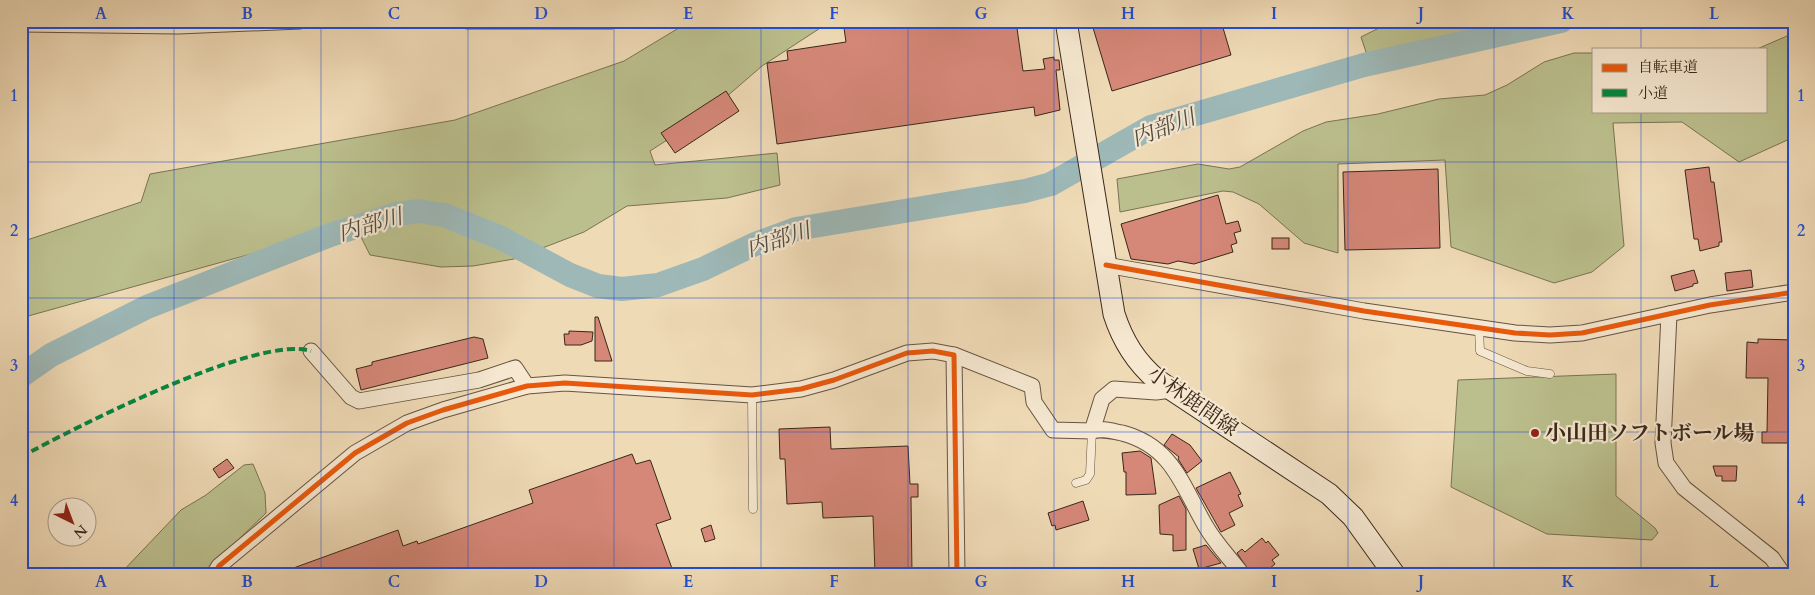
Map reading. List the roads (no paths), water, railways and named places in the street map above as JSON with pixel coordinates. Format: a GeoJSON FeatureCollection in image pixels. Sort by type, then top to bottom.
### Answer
{"type":"FeatureCollection","features":[{"type":"Feature","properties":{"kind":"main road","name":"小林鹿間線"},"geometry":{"type":"LineString","coordinates":[[1066,21],[1098,225],[1120,333],[1143,368],[1171,390],[1328,494],[1353,517],[1394,574]]}},
{"type":"Feature","properties":{"kind":"street"},"geometry":{"type":"LineString","coordinates":[[21,24],[178,26],[300,21]]}},
{"type":"Feature","properties":{"kind":"street"},"geometry":{"type":"LineString","coordinates":[[467,21],[612,21]]}},
{"type":"Feature","properties":{"kind":"street"},"geometry":{"type":"LineString","coordinates":[[1106,265],[1364,311],[1479,328],[1550,335],[1582,333],[1668,314],[1794,292]]}},
{"type":"Feature","properties":{"kind":"street"},"geometry":{"type":"LineString","coordinates":[[1668,314],[1663,443],[1666,463],[1684,488],[1772,558],[1782,574]]}},
{"type":"Feature","properties":{"kind":"street"},"geometry":{"type":"LineString","coordinates":[[311,351],[351,398],[359,401],[479,380],[515,368],[527,386]]}},
{"type":"Feature","properties":{"kind":"street"},"geometry":{"type":"LineString","coordinates":[[214,574],[219,566],[355,453],[407,423],[527,386],[566,383],[752,395],[801,389],[834,380],[907,353],[933,351],[954,355],[1032,386],[1034,402],[1053,430],[1092,432],[1105,429],[1139,438],[1156,449],[1175,469],[1187,488],[1205,526],[1242,574]]}},
{"type":"Feature","properties":{"kind":"street"},"geometry":{"type":"LineString","coordinates":[[954,355],[957,574]]}},
{"type":"Feature","properties":{"kind":"street"},"geometry":{"type":"LineString","coordinates":[[1092,432],[1102,399],[1114,389],[1156,392],[1171,390]]}},
{"type":"Feature","properties":{"kind":"lane"},"geometry":{"type":"LineString","coordinates":[[1479,328],[1480,351],[1527,371],[1550,374]]}},
{"type":"Feature","properties":{"kind":"lane"},"geometry":{"type":"LineString","coordinates":[[752,395],[753,509]]}},
{"type":"Feature","properties":{"kind":"lane"},"geometry":{"type":"LineString","coordinates":[[1076,483],[1086,480],[1090,474],[1092,432]]}},
{"type":"Feature","properties":{"kind":"waterway","name":"内部川"},"geometry":{"type":"LineString","coordinates":[[21,376],[51,355],[147,307],[330,235],[397,214],[419,211],[444,215],[501,238],[570,275],[598,286],[622,289],[658,285],[703,269],[755,244],[796,229],[1025,191],[1051,184],[1151,127],[1364,65],[1561,21]]}},
{"type":"Feature","properties":{"kind":"place","name":"小山田ソフトボール場"},"geometry":{"type":"Point","coordinates":[1535,433]}}]}
